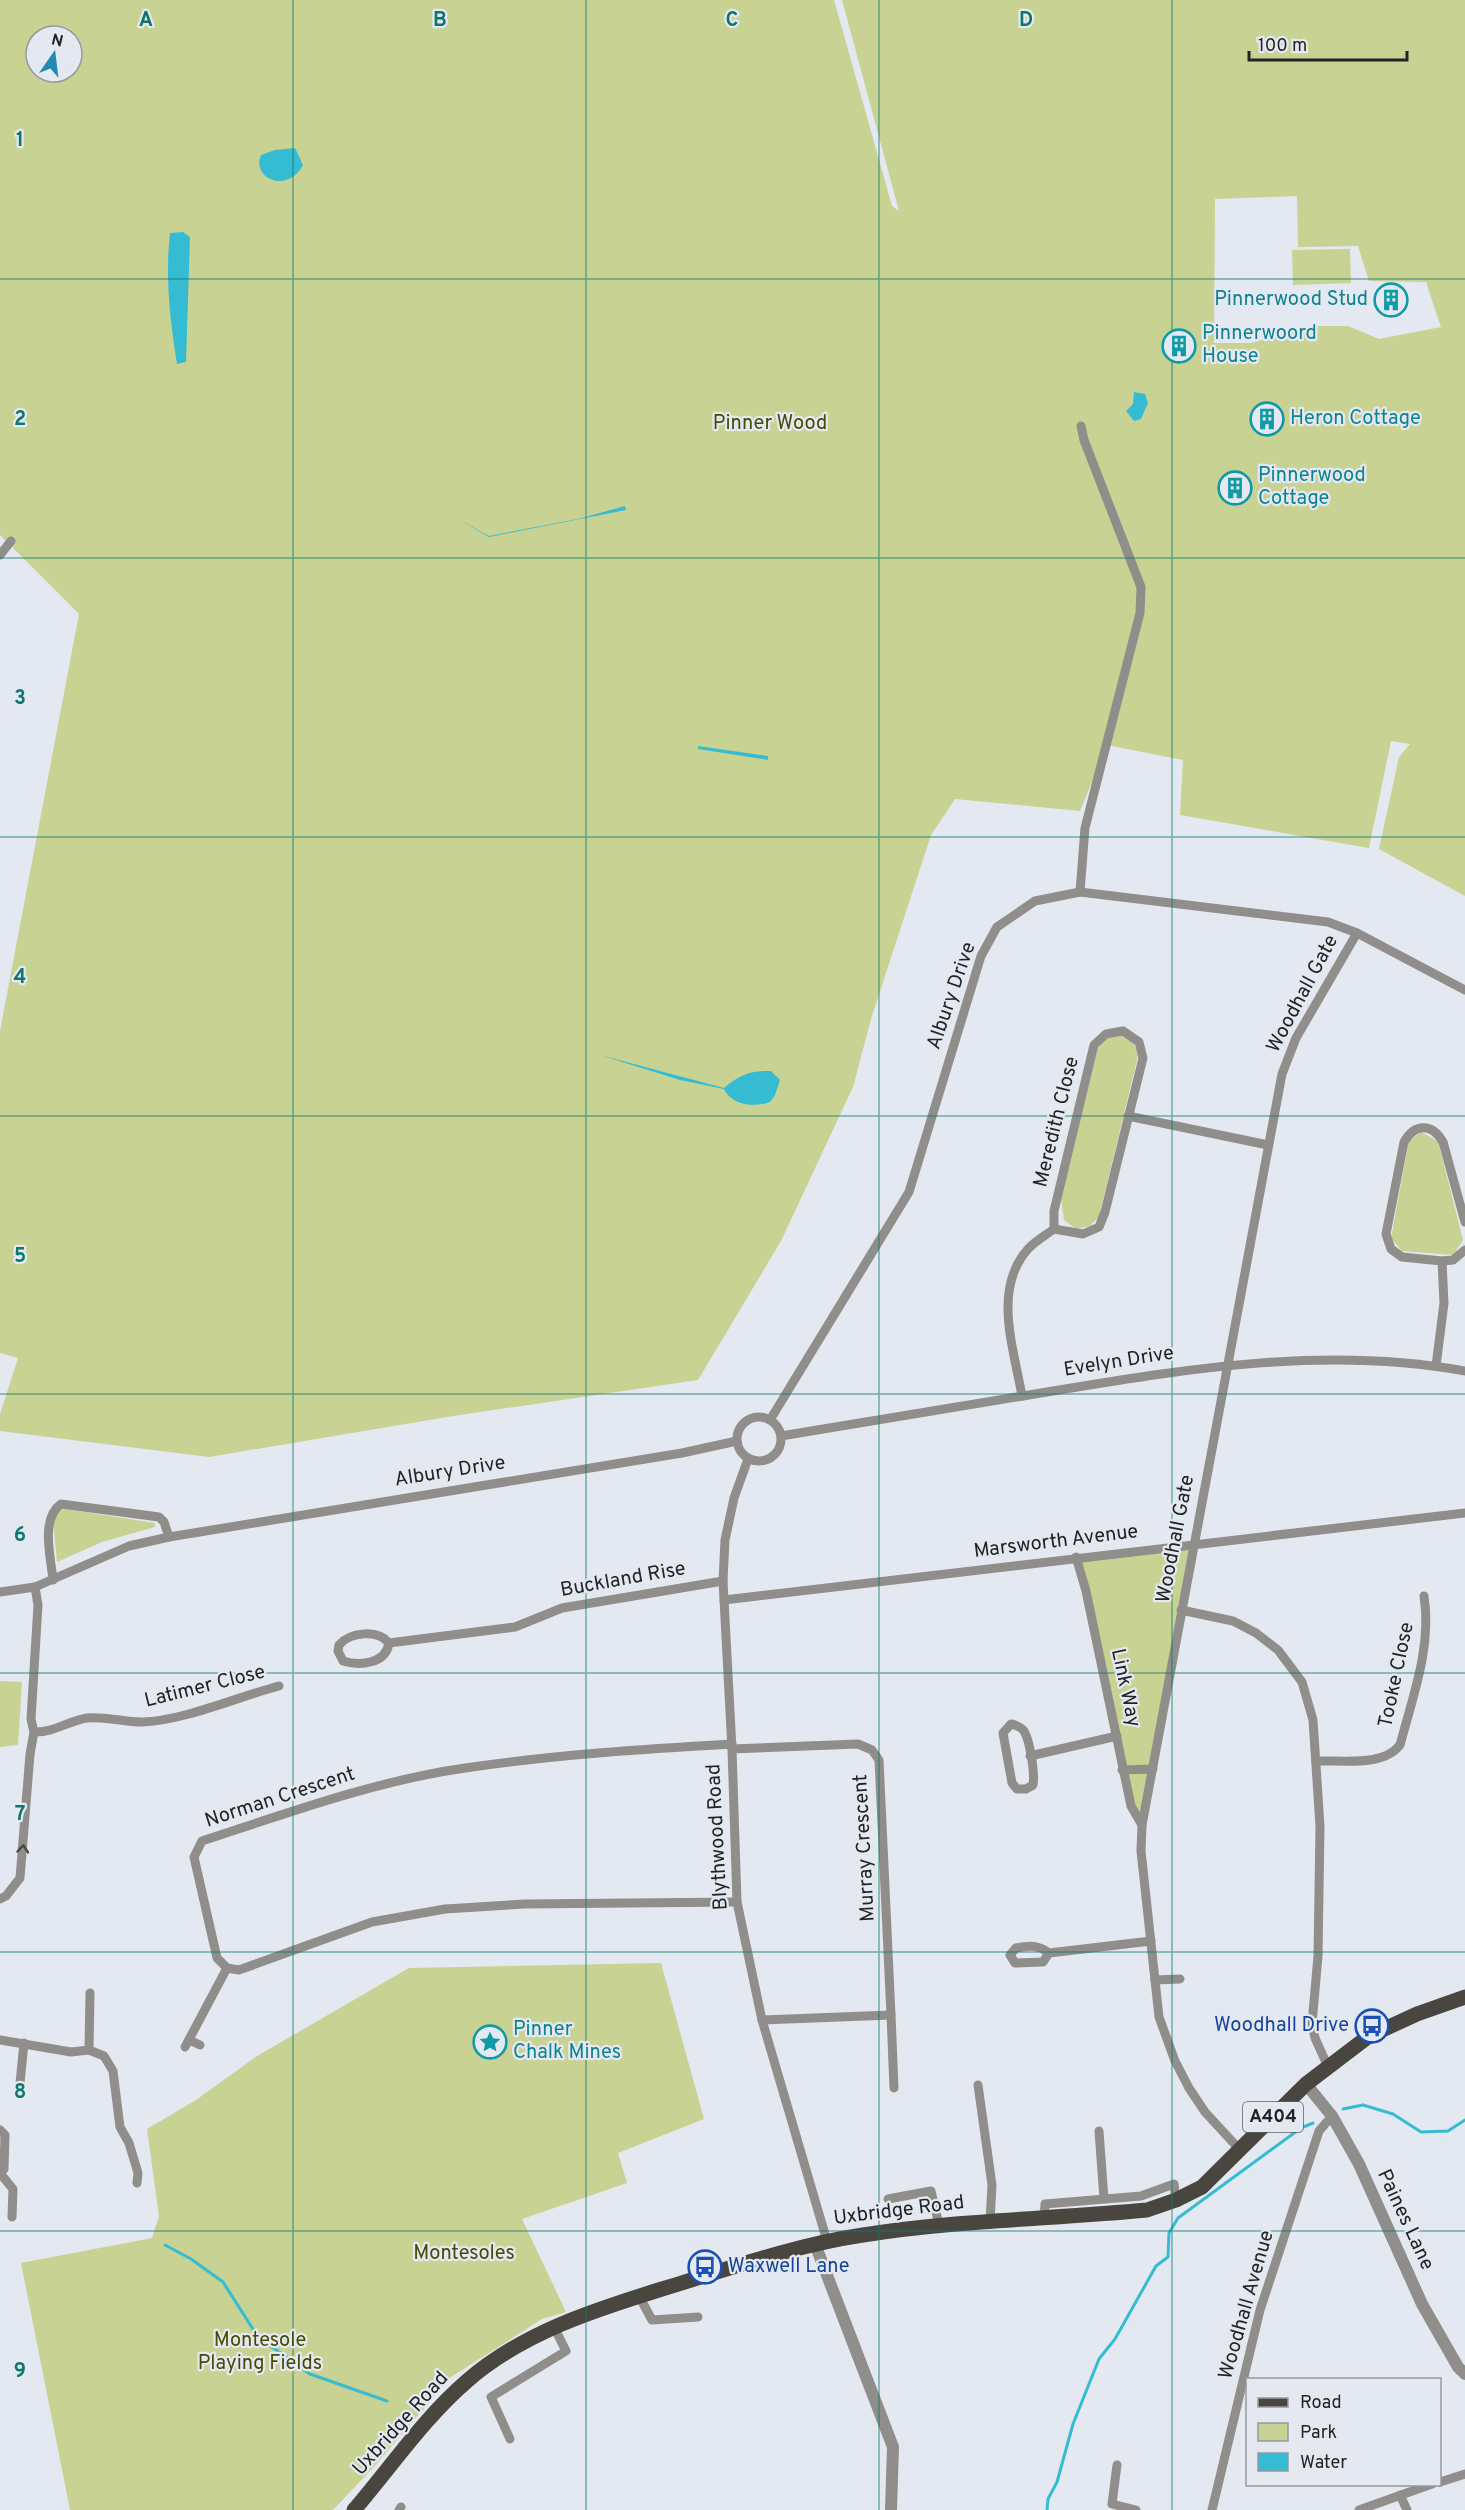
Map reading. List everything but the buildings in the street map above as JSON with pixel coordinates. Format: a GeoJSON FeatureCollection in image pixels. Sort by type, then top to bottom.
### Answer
{"type":"FeatureCollection","features":[{"type":"Feature","properties":{"kind":"main road","name":"Uxbridge Road"},"geometry":{"type":"LineString","coordinates":[[357,2509],[428,2420],[467,2381],[510,2349],[554,2327],[639,2296],[821,2243],[939,2225],[1147,2210],[1176,2200],[1202,2187],[1306,2084],[1369,2036],[1417,2014],[1465,1997]]}},
{"type":"Feature","properties":{"kind":"street"},"geometry":{"type":"LineString","coordinates":[[1080,892],[1085,828],[1140,613],[1141,587],[1084,440],[1082,426]]}},
{"type":"Feature","properties":{"kind":"street"},"geometry":{"type":"LineString","coordinates":[[0,555],[11,541]]}},
{"type":"Feature","properties":{"kind":"street","name":"Albury Drive"},"geometry":{"type":"LineString","coordinates":[[770,1420],[909,1192],[981,956],[997,927],[1035,901],[1080,892],[1328,922],[1357,933],[1465,990]]}},
{"type":"Feature","properties":{"kind":"street","name":"Woodhall Gate"},"geometry":{"type":"LineString","coordinates":[[1240,2150],[1205,2112],[1175,2061],[1159,2017],[1141,1851],[1142,1825],[1282,1074],[1296,1038],[1357,933]]}},
{"type":"Feature","properties":{"kind":"street","name":"Meredith Close"},"geometry":{"type":"LineString","coordinates":[[1123,1032],[1139,1042],[1143,1058],[1105,1212],[1099,1227],[1083,1234],[1054,1229],[1053,1211],[1094,1045],[1106,1034],[1123,1032]]}},
{"type":"Feature","properties":{"kind":"street"},"geometry":{"type":"LineString","coordinates":[[1128,1116],[1268,1146]]}},
{"type":"Feature","properties":{"kind":"street"},"geometry":{"type":"LineString","coordinates":[[1465,1222],[1443,1142],[1438,1133],[1429,1128],[1409,1133],[1404,1142],[1386,1234],[1391,1249],[1402,1257],[1442,1261],[1453,1260],[1465,1251]]}},
{"type":"Feature","properties":{"kind":"street"},"geometry":{"type":"LineString","coordinates":[[1022,1396],[1007,1306],[1012,1275],[1028,1249],[1054,1229]]}},
{"type":"Feature","properties":{"kind":"street"},"geometry":{"type":"LineString","coordinates":[[1436,1366],[1444,1303],[1442,1261]]}},
{"type":"Feature","properties":{"kind":"street","name":"Evelyn Drive"},"geometry":{"type":"LineString","coordinates":[[782,1436],[1186,1369],[1227,1365],[1361,1362],[1436,1366],[1465,1371]]}},
{"type":"Feature","properties":{"kind":"street"},"geometry":{"type":"LineString","coordinates":[[756,1417],[770,1420],[776,1424],[782,1436],[781,1444],[774,1456],[761,1462],[748,1459],[738,1448],[737,1435],[744,1423],[756,1417]]}},
{"type":"Feature","properties":{"kind":"street","name":"Albury Drive"},"geometry":{"type":"LineString","coordinates":[[0,1592],[35,1587],[120,1549],[169,1537],[737,1442]]}},
{"type":"Feature","properties":{"kind":"street","name":"Blythwood Road"},"geometry":{"type":"LineString","coordinates":[[748,1459],[732,1508],[725,1540],[723,1581],[737,1902],[762,2020],[821,2243]]}},
{"type":"Feature","properties":{"kind":"street"},"geometry":{"type":"LineString","coordinates":[[53,1580],[49,1522],[54,1509],[60,1504],[159,1518],[164,1522],[169,1537]]}},
{"type":"Feature","properties":{"kind":"street","name":"Marsworth Avenue"},"geometry":{"type":"LineString","coordinates":[[724,1600],[1194,1543],[1465,1513]]}},
{"type":"Feature","properties":{"kind":"street","name":"Link Way"},"geometry":{"type":"LineString","coordinates":[[1076,1557],[1118,1736],[1122,1770],[1131,1806],[1142,1825]]}},
{"type":"Feature","properties":{"kind":"street","name":"Buckland Rise"},"geometry":{"type":"LineString","coordinates":[[389,1644],[515,1627],[562,1608],[723,1581]]}},
{"type":"Feature","properties":{"kind":"street"},"geometry":{"type":"LineString","coordinates":[[0,1899],[6,1896],[20,1878],[30,1754],[34,1732],[31,1719],[38,1605],[35,1587]]}},
{"type":"Feature","properties":{"kind":"street","name":"Tooke Close"},"geometry":{"type":"LineString","coordinates":[[1316,1761],[1382,1759],[1393,1754],[1400,1745],[1426,1640],[1428,1620],[1424,1596]]}},
{"type":"Feature","properties":{"kind":"street"},"geometry":{"type":"LineString","coordinates":[[1181,1610],[1233,1622],[1256,1633],[1278,1650],[1302,1682],[1313,1720],[1320,1826],[1318,1956],[1312,2025],[1315,2038],[1328,2067]]}},
{"type":"Feature","properties":{"kind":"street","name":"Buckland Rise"},"geometry":{"type":"LineString","coordinates":[[373,1634],[382,1636],[389,1644],[384,1657],[380,1660],[351,1663],[343,1660],[338,1652],[339,1645],[348,1637],[373,1634]]}},
{"type":"Feature","properties":{"kind":"street","name":"Latimer Close"},"geometry":{"type":"LineString","coordinates":[[34,1732],[48,1733],[68,1723],[87,1718],[141,1722],[177,1717],[279,1686]]}},
{"type":"Feature","properties":{"kind":"street"},"geometry":{"type":"LineString","coordinates":[[1011,1724],[1024,1731],[1030,1756],[1034,1775],[1033,1785],[1026,1789],[1017,1789],[1012,1783],[1003,1733],[1006,1727],[1011,1724]]}},
{"type":"Feature","properties":{"kind":"street"},"geometry":{"type":"LineString","coordinates":[[1030,1756],[1118,1736]]}},
{"type":"Feature","properties":{"kind":"street","name":"Murray Crescent"},"geometry":{"type":"LineString","coordinates":[[732,1747],[858,1744],[872,1750],[879,1760],[894,2088]]}},
{"type":"Feature","properties":{"kind":"street","name":"Norman Crescent"},"geometry":{"type":"LineString","coordinates":[[227,1968],[217,1958],[194,1857],[202,1841],[356,1791],[464,1768],[638,1750],[732,1747]]}},
{"type":"Feature","properties":{"kind":"street"},"geometry":{"type":"LineString","coordinates":[[1122,1770],[1153,1769]]}},
{"type":"Feature","properties":{"kind":"street"},"geometry":{"type":"LineString","coordinates":[[200,2045],[187,2043],[227,1968],[238,1970],[372,1922],[445,1909],[525,1904],[737,1902]]}},
{"type":"Feature","properties":{"kind":"street"},"geometry":{"type":"LineString","coordinates":[[1049,1953],[1151,1941]]}},
{"type":"Feature","properties":{"kind":"street"},"geometry":{"type":"LineString","coordinates":[[1155,1980],[1180,1979]]}},
{"type":"Feature","properties":{"kind":"street"},"geometry":{"type":"LineString","coordinates":[[88,2050],[90,1994]]}},
{"type":"Feature","properties":{"kind":"street"},"geometry":{"type":"LineString","coordinates":[[762,2020],[891,2015]]}},
{"type":"Feature","properties":{"kind":"street"},"geometry":{"type":"LineString","coordinates":[[0,2040],[71,2052],[88,2050],[104,2056],[113,2071],[120,2127],[129,2143],[138,2173],[137,2183]]}},
{"type":"Feature","properties":{"kind":"street"},"geometry":{"type":"LineString","coordinates":[[19,2093],[24,2043]]}},
{"type":"Feature","properties":{"kind":"street","name":"Paines Lane"},"geometry":{"type":"LineString","coordinates":[[1306,2084],[1332,2116],[1360,2166],[1422,2304],[1458,2367],[1465,2374]]}},
{"type":"Feature","properties":{"kind":"street"},"geometry":{"type":"LineString","coordinates":[[978,2085],[992,2185],[990,2222]]}},
{"type":"Feature","properties":{"kind":"street","name":"Woodhall Avenue"},"geometry":{"type":"LineString","coordinates":[[1212,2510],[1260,2310],[1319,2131],[1332,2116]]}},
{"type":"Feature","properties":{"kind":"street"},"geometry":{"type":"LineString","coordinates":[[0,2130],[5,2135],[4,2169],[0,2173],[13,2189],[12,2217]]}},
{"type":"Feature","properties":{"kind":"street"},"geometry":{"type":"LineString","coordinates":[[1099,2131],[1104,2199]]}},
{"type":"Feature","properties":{"kind":"street"},"geometry":{"type":"LineString","coordinates":[[1044,2219],[1045,2204],[1141,2196],[1174,2184],[1176,2200]]}},
{"type":"Feature","properties":{"kind":"street"},"geometry":{"type":"LineString","coordinates":[[888,2199],[931,2191],[939,2225]]}},
{"type":"Feature","properties":{"kind":"street"},"geometry":{"type":"LineString","coordinates":[[821,2243],[893,2447],[891,2510]]}},
{"type":"Feature","properties":{"kind":"street"},"geometry":{"type":"LineString","coordinates":[[639,2296],[652,2320],[698,2317]]}},
{"type":"Feature","properties":{"kind":"street"},"geometry":{"type":"LineString","coordinates":[[510,2439],[491,2397],[566,2351],[554,2327]]}},
{"type":"Feature","properties":{"kind":"street"},"geometry":{"type":"LineString","coordinates":[[1117,2465],[1110,2507],[1136,2510]]}},
{"type":"Feature","properties":{"kind":"street"},"geometry":{"type":"LineString","coordinates":[[1441,2482],[1465,2474]]}},
{"type":"Feature","properties":{"kind":"street"},"geometry":{"type":"LineString","coordinates":[[1359,2510],[1426,2486]]}},
{"type":"Feature","properties":{"kind":"street"},"geometry":{"type":"LineString","coordinates":[[1400,2495],[1407,2510]]}},
{"type":"Feature","properties":{"kind":"green space","name":"Pinner Wood"},"geometry":{"type":"Polygon","coordinates":[[[0,0],[834,0],[892,206],[899,211],[842,0],[1465,0],[1465,896],[1379,849],[1399,757],[1410,744],[1391,741],[1369,848],[1180,815],[1183,760],[1107,745],[1080,811],[955,799],[931,835],[871,1019],[853,1087],[781,1241],[698,1380],[453,1416],[209,1457],[0,1431],[0,1414],[18,1358],[0,1353],[0,1031],[79,614],[0,535],[0,0]],[[1297,196],[1215,199],[1214,343],[1251,343],[1311,326],[1348,326],[1379,339],[1441,327],[1426,282],[1369,281],[1358,246],[1298,247],[1297,196]]]}},
{"type":"Feature","properties":{"kind":"green space"},"geometry":{"type":"Polygon","coordinates":[[[1350,249],[1351,283],[1293,285],[1292,250],[1350,249]]]}},
{"type":"Feature","properties":{"kind":"green space"},"geometry":{"type":"Polygon","coordinates":[[[1122,1036],[1134,1044],[1138,1056],[1099,1217],[1090,1226],[1076,1229],[1064,1220],[1061,1200],[1098,1048],[1108,1038],[1122,1036]]]}},
{"type":"Feature","properties":{"kind":"green space"},"geometry":{"type":"Polygon","coordinates":[[[1421,1132],[1438,1141],[1463,1240],[1453,1255],[1402,1251],[1391,1238],[1409,1141],[1421,1132]]]}},
{"type":"Feature","properties":{"kind":"green space"},"geometry":{"type":"Polygon","coordinates":[[[65,1509],[155,1523],[155,1527],[102,1542],[57,1562],[53,1521],[56,1511],[65,1509]]]}},
{"type":"Feature","properties":{"kind":"green space"},"geometry":{"type":"Polygon","coordinates":[[[1194,1543],[1142,1825],[1131,1806],[1076,1557],[1194,1543]]]}},
{"type":"Feature","properties":{"kind":"green space"},"geometry":{"type":"Polygon","coordinates":[[[0,1681],[22,1682],[18,1745],[0,1747],[0,1681]]]}},
{"type":"Feature","properties":{"kind":"green space"},"geometry":{"type":"Polygon","coordinates":[[[661,1963],[704,2119],[618,2153],[627,2183],[522,2219],[566,2312],[542,2319],[451,2377],[372,2469],[333,2510],[70,2510],[21,2263],[152,2238],[159,2216],[147,2129],[196,2100],[257,2056],[409,1968],[661,1963]]]}},
{"type":"Feature","properties":{"kind":"water"},"geometry":{"type":"Polygon","coordinates":[[[295,148],[303,165],[289,179],[273,180],[261,171],[259,164],[261,155],[275,150],[295,148]]]}},
{"type":"Feature","properties":{"kind":"water"},"geometry":{"type":"Polygon","coordinates":[[[183,232],[190,237],[186,362],[177,364],[172,331],[168,266],[170,233],[183,232]]]}},
{"type":"Feature","properties":{"kind":"water"},"geometry":{"type":"Polygon","coordinates":[[[1134,392],[1145,394],[1148,403],[1141,419],[1134,421],[1126,411],[1133,404],[1134,392]]]}},
{"type":"Feature","properties":{"kind":"water"},"geometry":{"type":"Polygon","coordinates":[[[625,506],[626,510],[489,537],[458,519],[489,536],[578,519],[625,506]]]}},
{"type":"Feature","properties":{"kind":"water"},"geometry":{"type":"Polygon","coordinates":[[[698,746],[768,756],[768,760],[698,749],[698,746]]]}},
{"type":"Feature","properties":{"kind":"water"},"geometry":{"type":"Polygon","coordinates":[[[600,1055],[724,1088],[740,1077],[757,1071],[771,1071],[780,1080],[770,1102],[750,1105],[732,1099],[724,1089],[680,1080],[600,1055]]]}},
{"type":"Feature","properties":{"kind":"waterway"},"geometry":{"type":"LineString","coordinates":[[1343,2109],[1363,2105],[1393,2114],[1421,2132],[1448,2131],[1465,2120]]}},
{"type":"Feature","properties":{"kind":"waterway"},"geometry":{"type":"LineString","coordinates":[[1047,2510],[1048,2499],[1057,2482],[1073,2424],[1099,2359],[1115,2339],[1156,2266],[1168,2257],[1169,2233],[1178,2218],[1301,2128],[1313,2123]]}},
{"type":"Feature","properties":{"kind":"waterway"},"geometry":{"type":"LineString","coordinates":[[165,2245],[191,2259],[223,2282],[258,2337],[310,2374],[387,2401]]}},
{"type":"Feature","properties":{"kind":"place","name":"Pinnerwood Stud"},"geometry":{"type":"Point","coordinates":[1391,300]}},
{"type":"Feature","properties":{"kind":"place","name":"Pinnerwoord House"},"geometry":{"type":"Point","coordinates":[1179,346]}},
{"type":"Feature","properties":{"kind":"place","name":"Heron Cottage"},"geometry":{"type":"Point","coordinates":[1267,419]}},
{"type":"Feature","properties":{"kind":"place","name":"Pinnerwood Cottage"},"geometry":{"type":"Point","coordinates":[1235,488]}},
{"type":"Feature","properties":{"kind":"place","name":"Woodhall Drive"},"geometry":{"type":"Point","coordinates":[1372,2026]}},
{"type":"Feature","properties":{"kind":"place","name":"Pinner Chalk Mines"},"geometry":{"type":"Point","coordinates":[490,2042]}},
{"type":"Feature","properties":{"kind":"place","name":"Waxwell Lane"},"geometry":{"type":"Point","coordinates":[705,2267]}},
{"type":"Feature","properties":{"kind":"park label","name":"Montesoles"},"geometry":{"type":"Point","coordinates":[464,2254]}},
{"type":"Feature","properties":{"kind":"park label","name":"Montesole Playing Fields"},"geometry":{"type":"Point","coordinates":[260,2352]}}]}
